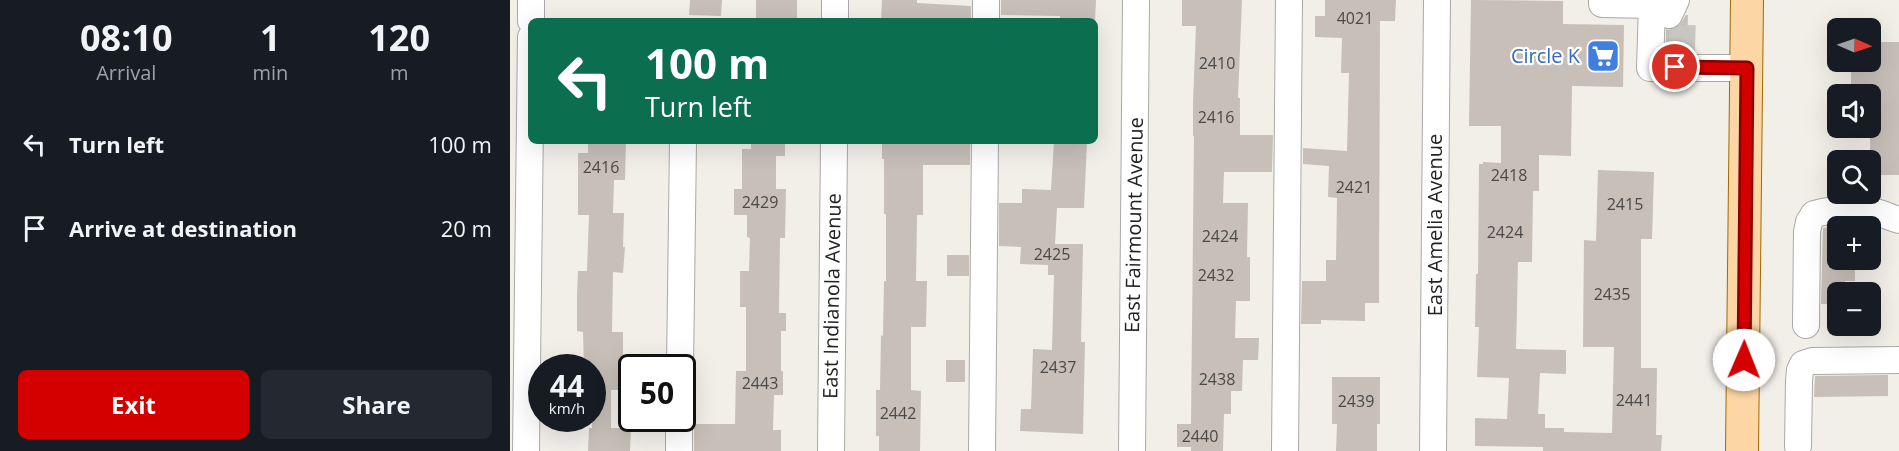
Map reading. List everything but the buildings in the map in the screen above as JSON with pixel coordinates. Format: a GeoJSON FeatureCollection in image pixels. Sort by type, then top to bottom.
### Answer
{"type":"FeatureCollection","features":[{"type":"Feature","properties":{"kind":"main road"},"geometry":{"type":"LineString","coordinates":[[1743,451],[1748,0]]}},
{"type":"Feature","properties":{"kind":"street"},"geometry":{"type":"LineString","coordinates":[[531,0],[531,18]]}},
{"type":"Feature","properties":{"kind":"street"},"geometry":{"type":"LineString","coordinates":[[835,0],[835,18]]}},
{"type":"Feature","properties":{"kind":"street"},"geometry":{"type":"LineString","coordinates":[[986,0],[986,18]]}},
{"type":"Feature","properties":{"kind":"street","name":"East Fairmount Avenue"},"geometry":{"type":"LineString","coordinates":[[1132,451],[1136,0]]}},
{"type":"Feature","properties":{"kind":"street"},"geometry":{"type":"LineString","coordinates":[[1285,451],[1289,0]]}},
{"type":"Feature","properties":{"kind":"street","name":"East Amelia Avenue"},"geometry":{"type":"LineString","coordinates":[[1433,451],[1437,0]]}},
{"type":"Feature","properties":{"kind":"street"},"geometry":{"type":"LineString","coordinates":[[1602,0],[1602,4],[1652,5],[1650,68],[1675,57],[1747,68]]}},
{"type":"Feature","properties":{"kind":"street"},"geometry":{"type":"LineString","coordinates":[[526,451],[530,144]]}},
{"type":"Feature","properties":{"kind":"street"},"geometry":{"type":"LineString","coordinates":[[680,354],[683,144]]}},
{"type":"Feature","properties":{"kind":"street","name":"East Indianola Avenue"},"geometry":{"type":"LineString","coordinates":[[831,451],[834,144]]}},
{"type":"Feature","properties":{"kind":"street"},"geometry":{"type":"LineString","coordinates":[[982,451],[985,144]]}},
{"type":"Feature","properties":{"kind":"street"},"geometry":{"type":"LineString","coordinates":[[1806,325],[1807,232],[1814,214],[1855,210],[1877,212],[1899,220]]}},
{"type":"Feature","properties":{"kind":"street"},"geometry":{"type":"LineString","coordinates":[[1798,446],[1799,381],[1803,363],[1899,360]]}},
{"type":"Feature","properties":{"kind":"street"},"geometry":{"type":"LineString","coordinates":[[679,451],[680,432]]}},
{"type":"Feature","properties":{"kind":"tunnel"},"geometry":{"type":"LineString","coordinates":[[1682,51],[1683,15]]}},
{"type":"Feature","properties":{"kind":"place","name":"Circle K"},"geometry":{"type":"Point","coordinates":[1603,56]}},
{"type":"Feature","properties":{"kind":"route"},"geometry":{"type":"LineString","coordinates":[[1675,67],[1747,68],[1744,360]]}}]}
